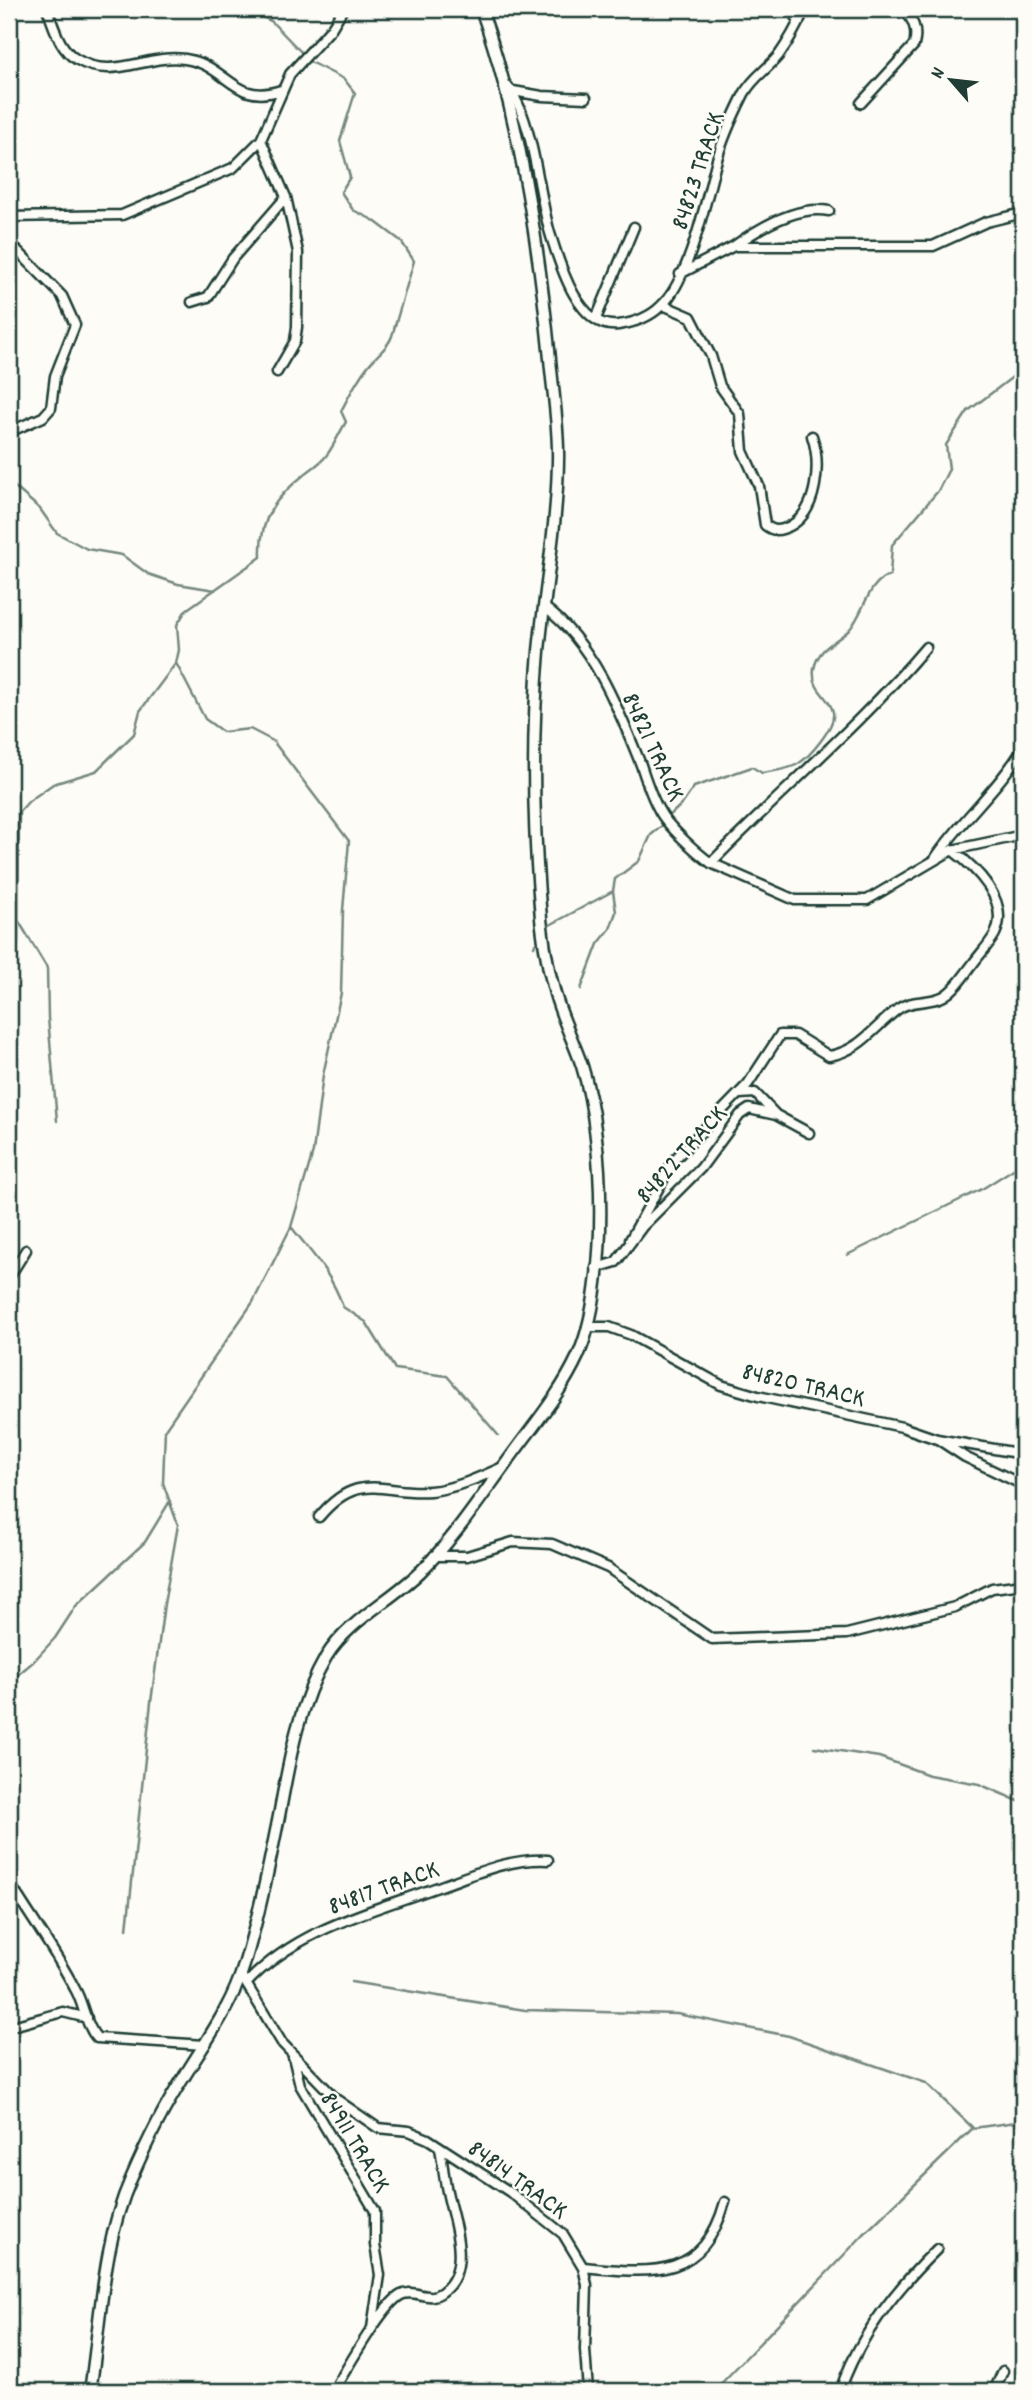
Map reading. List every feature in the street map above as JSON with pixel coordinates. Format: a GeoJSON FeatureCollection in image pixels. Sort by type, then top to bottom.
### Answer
{"type":"FeatureCollection","features":[{"type":"Feature","properties":{"kind":"street"},"geometry":{"type":"LineString","coordinates":[[47,9],[66,52],[92,66],[121,69],[183,58],[203,63],[253,96],[264,96],[281,90]]}},
{"type":"Feature","properties":{"kind":"street"},"geometry":{"type":"LineString","coordinates":[[9,217],[122,215],[233,168],[261,140],[290,74],[331,29],[343,9]]}},
{"type":"Feature","properties":{"kind":"street"},"geometry":{"type":"LineString","coordinates":[[90,2391],[105,2270],[127,2186],[160,2118],[244,1979],[291,1750],[308,1697],[326,1657],[344,1633],[386,1601],[435,1556],[474,1510],[561,1388],[580,1351],[587,1328],[596,1268],[600,1164],[595,1122],[583,1069],[556,999],[544,943],[538,890],[536,729],[559,441],[544,309],[515,138],[481,9]]}},
{"type":"Feature","properties":{"kind":"street"},"geometry":{"type":"LineString","coordinates":[[792,9],[799,22]]}},
{"type":"Feature","properties":{"kind":"street","name":"84823 TRACK"},"geometry":{"type":"LineString","coordinates":[[663,305],[700,230],[716,161],[745,92],[778,56],[806,9]]}},
{"type":"Feature","properties":{"kind":"street"},"geometry":{"type":"LineString","coordinates":[[861,103],[914,45],[917,35],[915,24],[904,9]]}},
{"type":"Feature","properties":{"kind":"street"},"geometry":{"type":"LineString","coordinates":[[501,79],[513,91],[524,119],[550,231],[561,265],[579,305],[596,319],[614,325],[633,321],[663,305],[691,317],[711,356],[720,386],[740,414],[743,451],[759,486],[765,525],[771,529],[779,531],[791,525],[808,510],[816,468],[812,436]]}},
{"type":"Feature","properties":{"kind":"street"},"geometry":{"type":"LineString","coordinates":[[513,91],[542,96],[586,97]]}},
{"type":"Feature","properties":{"kind":"street"},"geometry":{"type":"LineString","coordinates":[[261,140],[286,197],[298,251],[295,341],[277,372]]}},
{"type":"Feature","properties":{"kind":"street"},"geometry":{"type":"LineString","coordinates":[[192,302],[208,297],[246,242],[286,197]]}},
{"type":"Feature","properties":{"kind":"street"},"geometry":{"type":"LineString","coordinates":[[680,274],[748,236],[810,209],[829,211]]}},
{"type":"Feature","properties":{"kind":"street"},"geometry":{"type":"LineString","coordinates":[[734,246],[933,246],[986,222],[1023,213]]}},
{"type":"Feature","properties":{"kind":"street"},"geometry":{"type":"LineString","coordinates":[[596,319],[634,227]]}},
{"type":"Feature","properties":{"kind":"street"},"geometry":{"type":"LineString","coordinates":[[9,242],[47,277],[62,296],[75,325],[55,376],[51,408],[43,417],[9,432]]}},
{"type":"Feature","properties":{"kind":"street","name":"84821 TRACK"},"geometry":{"type":"LineString","coordinates":[[544,607],[566,626],[592,663],[630,738],[659,811],[699,855],[711,863],[795,900],[867,900],[952,850],[1023,835]]}},
{"type":"Feature","properties":{"kind":"street"},"geometry":{"type":"LineString","coordinates":[[711,863],[770,802],[869,713],[926,648]]}},
{"type":"Feature","properties":{"kind":"street"},"geometry":{"type":"LineString","coordinates":[[936,857],[966,817],[1009,773],[1023,748]]}},
{"type":"Feature","properties":{"kind":"street"},"geometry":{"type":"LineString","coordinates":[[630,1240],[674,1160],[737,1096],[779,1035],[795,1035],[828,1056],[856,1046],[886,1023],[898,1009],[910,1003],[945,995],[994,936],[997,909],[988,885],[975,867],[952,850]]}},
{"type":"Feature","properties":{"kind":"street"},"geometry":{"type":"LineString","coordinates":[[737,1096],[755,1093],[776,1115]]}},
{"type":"Feature","properties":{"kind":"street","name":"84822 TRACK"},"geometry":{"type":"LineString","coordinates":[[596,1268],[616,1262],[630,1240],[685,1185],[740,1115],[749,1109],[776,1115],[809,1133]]}},
{"type":"Feature","properties":{"kind":"street"},"geometry":{"type":"LineString","coordinates":[[9,1278],[26,1251]]}},
{"type":"Feature","properties":{"kind":"street","name":"84820 TRACK"},"geometry":{"type":"LineString","coordinates":[[587,1328],[609,1327],[631,1335],[721,1385],[758,1396],[902,1427],[937,1439],[1023,1454]]}},
{"type":"Feature","properties":{"kind":"street"},"geometry":{"type":"LineString","coordinates":[[937,1439],[965,1457],[1023,1485]]}},
{"type":"Feature","properties":{"kind":"street"},"geometry":{"type":"LineString","coordinates":[[319,1517],[328,1506],[362,1488],[440,1490],[503,1467]]}},
{"type":"Feature","properties":{"kind":"street"},"geometry":{"type":"LineString","coordinates":[[435,1556],[467,1556],[513,1542],[552,1544],[608,1568],[712,1639],[846,1634],[955,1607],[992,1588],[1023,1584]]}},
{"type":"Feature","properties":{"kind":"street","name":"84817 TRACK"},"geometry":{"type":"LineString","coordinates":[[244,1979],[280,1953],[345,1919],[496,1865],[526,1859],[548,1860]]}},
{"type":"Feature","properties":{"kind":"street"},"geometry":{"type":"LineString","coordinates":[[9,1882],[69,1978],[90,2030],[97,2038],[110,2041],[181,2041],[205,2045]]}},
{"type":"Feature","properties":{"kind":"street"},"geometry":{"type":"LineString","coordinates":[[244,1979],[292,2057]]}},
{"type":"Feature","properties":{"kind":"street"},"geometry":{"type":"LineString","coordinates":[[9,2027],[63,2012],[87,2018]]}},
{"type":"Feature","properties":{"kind":"street","name":"84814 TRACK"},"geometry":{"type":"LineString","coordinates":[[292,2057],[336,2099],[378,2128],[410,2131],[440,2148],[510,2192],[563,2234],[583,2267],[587,2286],[585,2350],[589,2391]]}},
{"type":"Feature","properties":{"kind":"street","name":"84911 TRACK"},"geometry":{"type":"LineString","coordinates":[[292,2057],[300,2085],[375,2211],[375,2245],[380,2275],[371,2331]]}},
{"type":"Feature","properties":{"kind":"street"},"geometry":{"type":"LineString","coordinates":[[333,2391],[371,2331],[402,2295],[435,2296],[443,2292],[454,2274],[458,2262],[456,2224],[440,2148]]}},
{"type":"Feature","properties":{"kind":"street"},"geometry":{"type":"LineString","coordinates":[[583,2267],[625,2272],[653,2270],[690,2260],[702,2251],[719,2222],[725,2202]]}},
{"type":"Feature","properties":{"kind":"street"},"geometry":{"type":"LineString","coordinates":[[840,2391],[848,2368],[867,2334],[917,2269],[937,2249]]}},
{"type":"Feature","properties":{"kind":"street"},"geometry":{"type":"LineString","coordinates":[[994,2391],[1003,2371]]}},
{"type":"Feature","properties":{"kind":"waterway"},"geometry":{"type":"LineString","coordinates":[[245,9],[271,21],[303,54]]}},
{"type":"Feature","properties":{"kind":"waterway"},"geometry":{"type":"LineString","coordinates":[[9,954],[18,943],[19,812],[29,801],[53,784],[96,771],[134,734],[140,711],[176,663],[179,650],[177,625],[186,610],[261,557],[263,531],[271,509],[286,491],[329,452],[346,422],[341,411],[356,383],[387,346],[392,336],[414,261],[401,241],[373,220],[353,210],[341,192],[350,177],[340,141],[355,93],[344,79],[310,62]]}},
{"type":"Feature","properties":{"kind":"waterway"},"geometry":{"type":"LineString","coordinates":[[668,817],[683,803],[694,787],[752,767],[762,773],[790,768],[803,760],[821,741],[833,718],[833,712],[815,683],[814,669],[819,655],[849,630],[876,584],[890,575],[892,545],[938,491],[949,469],[946,445],[968,411],[1023,369]]}},
{"type":"Feature","properties":{"kind":"waterway"},"geometry":{"type":"LineString","coordinates":[[9,482],[40,509],[57,533],[87,549],[122,555],[148,574],[178,584],[215,590]]}},
{"type":"Feature","properties":{"kind":"waterway"},"geometry":{"type":"LineString","coordinates":[[127,1929],[151,1702],[178,1525],[163,1483],[165,1429],[253,1302],[291,1227],[313,1152],[323,1075],[341,993],[343,910],[349,841],[273,741],[250,729],[223,732],[205,719],[176,663]]}},
{"type":"Feature","properties":{"kind":"waterway"},"geometry":{"type":"LineString","coordinates":[[550,925],[613,891],[615,879],[639,861],[651,835],[663,825]]}},
{"type":"Feature","properties":{"kind":"waterway"},"geometry":{"type":"LineString","coordinates":[[581,989],[598,944],[610,929],[616,912],[613,891]]}},
{"type":"Feature","properties":{"kind":"waterway"},"geometry":{"type":"LineString","coordinates":[[18,920],[47,968],[48,1018],[57,1121]]}},
{"type":"Feature","properties":{"kind":"waterway"},"geometry":{"type":"LineString","coordinates":[[534,946],[538,940]]}},
{"type":"Feature","properties":{"kind":"waterway"},"geometry":{"type":"LineString","coordinates":[[847,1255],[982,1189],[1023,1163]]}},
{"type":"Feature","properties":{"kind":"waterway"},"geometry":{"type":"LineString","coordinates":[[292,1228],[328,1275],[343,1307],[366,1322],[395,1369],[447,1376],[498,1435]]}},
{"type":"Feature","properties":{"kind":"waterway"},"geometry":{"type":"LineString","coordinates":[[9,1682],[33,1662],[55,1638],[76,1606],[145,1542],[170,1501]]}},
{"type":"Feature","properties":{"kind":"waterway"},"geometry":{"type":"LineString","coordinates":[[814,1747],[879,1757],[929,1775],[979,1784],[1023,1803]]}},
{"type":"Feature","properties":{"kind":"waterway"},"geometry":{"type":"LineString","coordinates":[[351,1982],[525,2010],[677,2014],[789,2036],[926,2083],[973,2128]]}},
{"type":"Feature","properties":{"kind":"waterway"},"geometry":{"type":"LineString","coordinates":[[714,2391],[864,2234],[973,2128],[1023,2121]]}}]}
